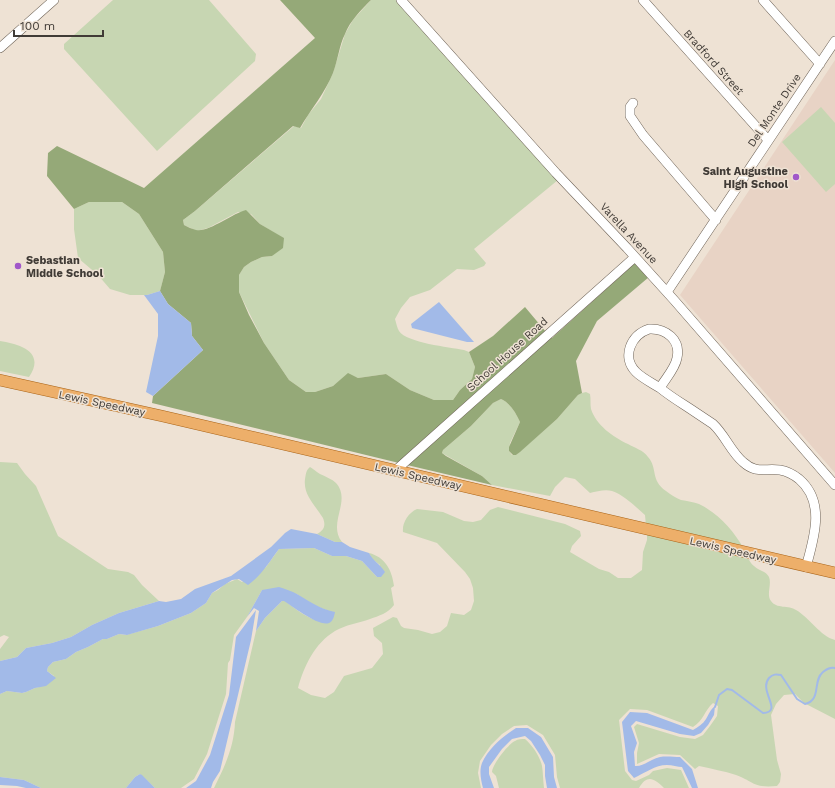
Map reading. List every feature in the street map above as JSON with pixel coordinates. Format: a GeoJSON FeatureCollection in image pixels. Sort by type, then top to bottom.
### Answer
{"type":"FeatureCollection","features":[{"type":"Feature","properties":{"kind":"main road","name":"Lewis Speedway"},"geometry":{"type":"LineString","coordinates":[[0,380],[396,470],[835,573]]}},
{"type":"Feature","properties":{"kind":"street"},"geometry":{"type":"LineString","coordinates":[[0,48],[54,0]]}},
{"type":"Feature","properties":{"kind":"street","name":"Varella Avenue"},"geometry":{"type":"LineString","coordinates":[[401,0],[556,173],[635,256],[835,485]]}},
{"type":"Feature","properties":{"kind":"street","name":"Bradford Street"},"geometry":{"type":"LineString","coordinates":[[642,0],[768,140]]}},
{"type":"Feature","properties":{"kind":"street"},"geometry":{"type":"LineString","coordinates":[[763,0],[820,64]]}},
{"type":"Feature","properties":{"kind":"street","name":"Del Monte Drive"},"geometry":{"type":"LineString","coordinates":[[667,292],[835,41]]}},
{"type":"Feature","properties":{"kind":"street"},"geometry":{"type":"LineString","coordinates":[[633,103],[630,108],[630,116],[661,157],[716,220]]}},
{"type":"Feature","properties":{"kind":"street","name":"School House Road"},"geometry":{"type":"LineString","coordinates":[[396,470],[635,256]]}},
{"type":"Feature","properties":{"kind":"street"},"geometry":{"type":"LineString","coordinates":[[660,388],[677,359],[677,347],[672,337],[666,332],[649,329],[634,338],[631,344],[629,356],[632,368],[636,373],[711,423],[723,435],[742,462],[752,469],[781,470],[794,476],[804,484],[814,497],[816,516],[813,541],[806,567]]}},
{"type":"Feature","properties":{"kind":"shaded area","name":"Saint Augustine High School"},"geometry":{"type":"Polygon","coordinates":[[[835,60],[835,473],[680,295],[835,60]]]}},
{"type":"Feature","properties":{"kind":"green space"},"geometry":{"type":"Polygon","coordinates":[[[113,0],[209,0],[256,54],[255,61],[157,151],[64,49],[64,44],[113,0]]]}},
{"type":"Feature","properties":{"kind":"green space"},"geometry":{"type":"Polygon","coordinates":[[[280,0],[371,0],[356,16],[347,29],[341,43],[335,68],[330,80],[300,128],[293,126],[183,220],[184,225],[194,230],[201,230],[214,226],[246,210],[260,224],[284,238],[283,248],[272,256],[262,257],[244,267],[239,275],[239,292],[264,343],[289,380],[306,392],[315,392],[333,386],[348,373],[358,378],[386,374],[410,390],[434,400],[453,400],[460,390],[472,379],[475,367],[469,352],[493,336],[525,307],[546,332],[399,463],[152,403],[153,396],[203,350],[192,336],[191,323],[168,304],[160,291],[165,272],[163,252],[139,214],[122,202],[89,202],[74,209],[47,176],[48,153],[57,146],[144,188],[315,38],[280,0]]]}},
{"type":"Feature","properties":{"kind":"green space"},"geometry":{"type":"Polygon","coordinates":[[[371,0],[397,0],[558,180],[474,249],[486,263],[484,266],[474,270],[457,269],[430,290],[410,297],[401,308],[395,319],[399,331],[410,339],[469,352],[475,367],[472,379],[460,390],[453,400],[434,400],[410,390],[386,374],[358,378],[348,374],[333,386],[315,392],[306,392],[289,380],[264,343],[239,292],[239,275],[244,267],[262,257],[272,256],[283,238],[260,224],[251,214],[238,212],[208,228],[197,231],[184,225],[183,220],[294,126],[301,128],[308,115],[321,99],[333,73],[345,34],[353,20],[371,0]]]}},
{"type":"Feature","properties":{"kind":"green space"},"geometry":{"type":"Polygon","coordinates":[[[821,107],[835,123],[835,184],[826,192],[782,142],[821,107]]]}},
{"type":"Feature","properties":{"kind":"green space"},"geometry":{"type":"Polygon","coordinates":[[[89,202],[122,202],[139,214],[163,252],[165,272],[160,291],[147,295],[130,295],[110,289],[98,275],[78,258],[74,229],[74,209],[89,202]]]}},
{"type":"Feature","properties":{"kind":"green space"},"geometry":{"type":"Polygon","coordinates":[[[636,262],[649,277],[597,321],[576,361],[582,393],[578,395],[557,419],[520,452],[513,455],[509,451],[509,447],[520,422],[517,415],[507,403],[501,399],[493,403],[471,426],[443,450],[442,453],[446,456],[482,476],[492,485],[407,465],[551,337],[552,338],[636,262]]]}},
{"type":"Feature","properties":{"kind":"green space"},"geometry":{"type":"Polygon","coordinates":[[[0,341],[15,344],[33,355],[33,368],[29,377],[0,371],[0,341]]]}},
{"type":"Feature","properties":{"kind":"green space"},"geometry":{"type":"Polygon","coordinates":[[[586,392],[590,394],[593,415],[611,434],[646,455],[653,465],[656,478],[661,487],[681,500],[699,504],[713,513],[730,529],[744,549],[646,526],[645,515],[621,495],[607,490],[590,493],[575,479],[565,477],[555,487],[550,496],[492,485],[482,476],[442,453],[443,450],[471,426],[493,403],[501,399],[507,403],[517,415],[520,422],[510,443],[509,451],[512,455],[516,455],[557,419],[578,395],[586,392]]]}},
{"type":"Feature","properties":{"kind":"green space"},"geometry":{"type":"Polygon","coordinates":[[[0,462],[17,463],[36,486],[58,536],[108,569],[128,572],[134,575],[159,601],[119,613],[92,625],[71,637],[52,643],[26,648],[17,657],[0,661],[0,649],[9,637],[4,635],[0,637],[0,462]]]}},
{"type":"Feature","properties":{"kind":"green space"},"geometry":{"type":"Polygon","coordinates":[[[310,467],[331,479],[336,483],[340,490],[342,497],[337,527],[338,535],[342,542],[335,542],[317,534],[323,529],[324,523],[323,518],[310,500],[306,490],[305,479],[307,471],[310,467]]]}},
{"type":"Feature","properties":{"kind":"green space"},"geometry":{"type":"Polygon","coordinates":[[[498,507],[565,524],[580,531],[581,536],[572,546],[570,552],[618,578],[631,578],[642,570],[643,552],[647,540],[647,533],[747,556],[753,565],[766,573],[769,577],[769,596],[773,603],[796,610],[825,635],[835,640],[835,719],[804,703],[795,694],[784,695],[776,704],[771,715],[777,760],[781,774],[780,782],[777,786],[763,786],[754,784],[736,775],[699,766],[695,769],[680,755],[659,754],[637,764],[639,743],[634,727],[637,724],[680,737],[695,739],[703,735],[717,716],[718,706],[713,703],[700,721],[693,727],[647,710],[630,709],[619,720],[625,771],[632,780],[636,781],[649,775],[653,771],[667,768],[681,770],[689,788],[664,788],[654,780],[648,779],[639,788],[560,788],[557,777],[555,755],[543,735],[527,725],[514,726],[502,734],[491,745],[480,761],[478,773],[481,788],[214,788],[231,748],[235,722],[256,631],[265,618],[284,600],[302,613],[316,620],[321,621],[326,610],[309,603],[297,594],[262,590],[247,617],[234,635],[230,660],[228,663],[226,694],[207,754],[194,779],[181,788],[155,788],[140,774],[135,777],[126,788],[41,788],[24,780],[0,777],[0,694],[7,691],[22,693],[39,687],[54,676],[47,671],[48,667],[53,662],[66,659],[76,652],[103,639],[119,634],[126,635],[158,626],[191,613],[206,603],[212,593],[225,584],[237,579],[242,582],[266,567],[279,549],[314,548],[332,556],[346,556],[362,561],[377,577],[380,565],[372,559],[369,553],[375,555],[383,561],[387,565],[392,575],[394,586],[391,588],[394,605],[392,608],[380,615],[335,631],[322,642],[307,663],[298,688],[311,695],[325,698],[334,692],[344,676],[372,668],[383,654],[382,643],[374,636],[373,628],[393,617],[397,618],[401,626],[404,628],[432,634],[440,632],[447,626],[451,613],[464,615],[471,610],[474,601],[473,588],[470,579],[437,543],[403,532],[408,516],[417,509],[443,512],[464,521],[473,522],[481,520],[490,510],[498,507]]]}},
{"type":"Feature","properties":{"kind":"green space"},"geometry":{"type":"Polygon","coordinates":[[[520,739],[525,739],[535,751],[541,762],[544,788],[499,788],[496,776],[492,772],[497,760],[512,743],[520,739]]]}},
{"type":"Feature","properties":{"kind":"water"},"geometry":{"type":"Polygon","coordinates":[[[160,291],[168,304],[191,323],[192,336],[203,350],[153,396],[146,392],[158,336],[158,314],[144,295],[160,291]]]}},
{"type":"Feature","properties":{"kind":"water"},"geometry":{"type":"Polygon","coordinates":[[[439,302],[474,342],[467,342],[412,328],[411,324],[439,302]]]}},
{"type":"Feature","properties":{"kind":"water"},"geometry":{"type":"Polygon","coordinates":[[[291,529],[317,534],[335,542],[342,542],[350,547],[369,553],[385,572],[381,577],[377,577],[362,561],[346,556],[332,556],[314,548],[279,549],[261,573],[248,585],[239,579],[232,580],[212,593],[206,603],[191,613],[158,626],[127,635],[119,634],[103,639],[76,652],[66,659],[53,662],[48,667],[47,671],[56,678],[46,686],[22,693],[7,691],[0,694],[0,661],[17,657],[26,648],[52,643],[71,637],[92,625],[119,613],[159,601],[166,602],[181,599],[195,589],[231,576],[271,547],[291,529]]]}},
{"type":"Feature","properties":{"kind":"water"},"geometry":{"type":"Polygon","coordinates":[[[279,587],[295,593],[319,607],[335,612],[334,617],[329,623],[319,622],[282,601],[265,618],[256,631],[259,611],[254,608],[247,617],[262,590],[279,587]]]}},
{"type":"Feature","properties":{"kind":"water"},"geometry":{"type":"Polygon","coordinates":[[[256,610],[251,640],[220,771],[211,788],[186,788],[196,781],[210,755],[229,695],[236,637],[256,610]]]}},
{"type":"Feature","properties":{"kind":"water"},"geometry":{"type":"Polygon","coordinates":[[[715,706],[714,715],[708,725],[701,733],[694,736],[680,734],[636,721],[631,726],[637,743],[634,752],[635,766],[660,757],[680,757],[692,769],[698,788],[692,788],[682,767],[667,765],[658,766],[634,778],[628,771],[622,722],[630,712],[647,713],[693,730],[699,727],[715,706]]]}},
{"type":"Feature","properties":{"kind":"water"},"geometry":{"type":"Polygon","coordinates":[[[516,728],[528,728],[541,737],[553,757],[554,777],[557,788],[547,788],[545,765],[531,741],[525,736],[512,739],[502,749],[489,767],[489,774],[494,788],[483,788],[481,769],[482,763],[488,752],[496,743],[516,728]]]}},
{"type":"Feature","properties":{"kind":"water"},"geometry":{"type":"Polygon","coordinates":[[[140,774],[155,788],[126,788],[135,777],[140,774]]]}},
{"type":"Feature","properties":{"kind":"water"},"geometry":{"type":"Polygon","coordinates":[[[0,777],[24,780],[41,788],[0,785],[0,777]]]}},
{"type":"Feature","properties":{"kind":"waterway"},"geometry":{"type":"LineString","coordinates":[[715,707],[719,695],[727,689],[732,690],[763,713],[769,712],[771,705],[766,689],[766,683],[769,678],[776,674],[781,675],[797,699],[805,704],[813,699],[818,680],[823,672],[827,669],[835,668]]}},
{"type":"Feature","properties":{"kind":"place","name":"Saint Augustine High School"},"geometry":{"type":"Point","coordinates":[796,177]}},
{"type":"Feature","properties":{"kind":"place","name":"Sebastian Middle School"},"geometry":{"type":"Point","coordinates":[18,266]}}]}
